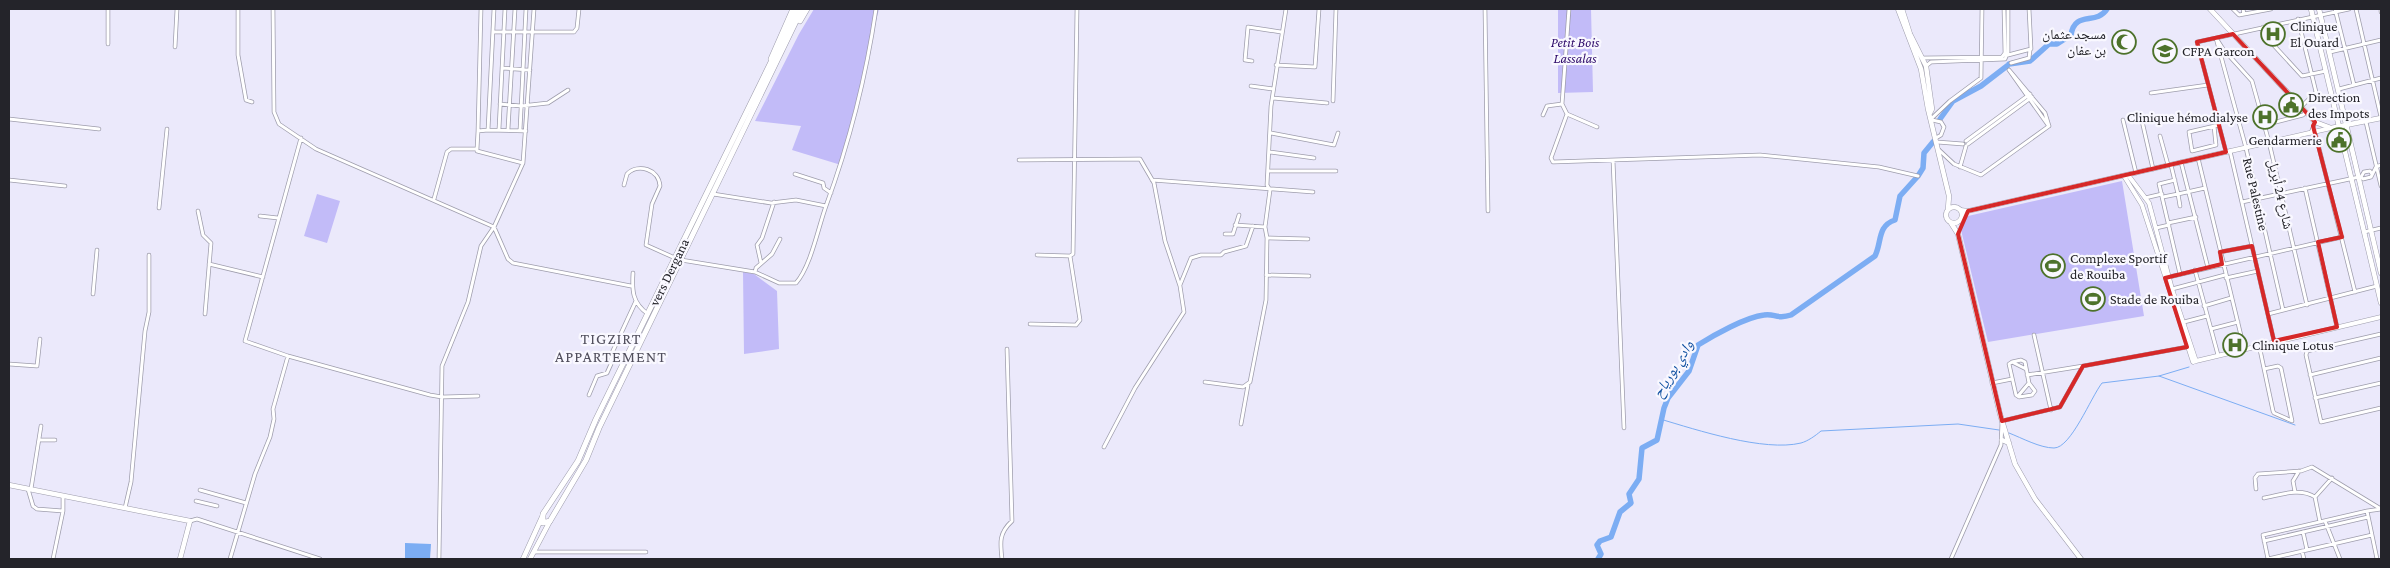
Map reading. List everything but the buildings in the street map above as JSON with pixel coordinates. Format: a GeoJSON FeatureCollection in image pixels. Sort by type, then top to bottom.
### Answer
{"type":"FeatureCollection","features":[{"type":"Feature","properties":{"kind":"highway"},"geometry":{"type":"LineString","coordinates":[[770,64],[772,53],[792,9]]}},
{"type":"Feature","properties":{"kind":"highway","name":"vers Dergana"},"geometry":{"type":"LineString","coordinates":[[543,514],[578,461],[596,419],[678,259],[797,9]]}},
{"type":"Feature","properties":{"kind":"highway"},"geometry":{"type":"LineString","coordinates":[[780,56],[785,52],[805,9]]}},
{"type":"Feature","properties":{"kind":"highway"},"geometry":{"type":"LineString","coordinates":[[543,514],[542,521],[550,521],[586,460],[678,259],[713,194],[805,9]]}},
{"type":"Feature","properties":{"kind":"main road"},"geometry":{"type":"LineString","coordinates":[[1898,9],[1921,69],[1949,196],[1955,207],[1962,213],[1958,234]]}},
{"type":"Feature","properties":{"kind":"main road"},"geometry":{"type":"LineString","coordinates":[[1902,9],[1910,34],[1926,66],[1932,109],[1930,112]]}},
{"type":"Feature","properties":{"kind":"main road"},"geometry":{"type":"LineString","coordinates":[[2210,9],[2307,111],[2315,122],[2331,128],[2366,122],[2381,117]]}},
{"type":"Feature","properties":{"kind":"main road"},"geometry":{"type":"LineString","coordinates":[[2311,9],[2381,303]]}},
{"type":"Feature","properties":{"kind":"main road"},"geometry":{"type":"LineString","coordinates":[[2319,9],[2348,125],[2381,273]]}},
{"type":"Feature","properties":{"kind":"main road"},"geometry":{"type":"LineString","coordinates":[[1949,196],[1946,217],[1958,234],[1992,383],[2015,464],[2028,489],[2081,559]]}},
{"type":"Feature","properties":{"kind":"main road"},"geometry":{"type":"LineString","coordinates":[[1948,208],[1955,207]]}},
{"type":"Feature","properties":{"kind":"main road"},"geometry":{"type":"LineString","coordinates":[[1951,223],[1960,221]]}},
{"type":"Feature","properties":{"kind":"main road"},"geometry":{"type":"LineString","coordinates":[[2002,440],[2009,443]]}},
{"type":"Feature","properties":{"kind":"main road"},"geometry":{"type":"LineString","coordinates":[[9,485],[190,521],[180,559]]}},
{"type":"Feature","properties":{"kind":"main road","name":"vers Dergana"},"geometry":{"type":"LineString","coordinates":[[523,559],[543,514]]}},
{"type":"Feature","properties":{"kind":"main road"},"geometry":{"type":"LineString","coordinates":[[530,559],[550,521]]}},
{"type":"Feature","properties":{"kind":"main road"},"geometry":{"type":"LineString","coordinates":[[532,536],[539,531],[542,538]]}},
{"type":"Feature","properties":{"kind":"street"},"geometry":{"type":"LineString","coordinates":[[108,9],[108,44]]}},
{"type":"Feature","properties":{"kind":"street"},"geometry":{"type":"LineString","coordinates":[[175,47],[177,9]]}},
{"type":"Feature","properties":{"kind":"street"},"geometry":{"type":"LineString","coordinates":[[238,9],[238,55],[246,100],[252,102]]}},
{"type":"Feature","properties":{"kind":"street"},"geometry":{"type":"LineString","coordinates":[[273,9],[275,119],[287,132],[301,138],[316,148],[494,226],[508,259],[513,263],[631,286]]}},
{"type":"Feature","properties":{"kind":"street"},"geometry":{"type":"LineString","coordinates":[[481,9],[477,152],[523,163]]}},
{"type":"Feature","properties":{"kind":"street"},"geometry":{"type":"LineString","coordinates":[[488,130],[494,9]]}},
{"type":"Feature","properties":{"kind":"street"},"geometry":{"type":"LineString","coordinates":[[499,128],[505,9]]}},
{"type":"Feature","properties":{"kind":"street"},"geometry":{"type":"LineString","coordinates":[[508,129],[515,9]]}},
{"type":"Feature","properties":{"kind":"street"},"geometry":{"type":"LineString","coordinates":[[520,130],[526,9]]}},
{"type":"Feature","properties":{"kind":"street"},"geometry":{"type":"LineString","coordinates":[[439,559],[442,366],[468,302],[481,246],[494,226],[523,163],[534,9]]}},
{"type":"Feature","properties":{"kind":"street"},"geometry":{"type":"LineString","coordinates":[[494,32],[574,32],[577,28],[579,9]]}},
{"type":"Feature","properties":{"kind":"street"},"geometry":{"type":"LineString","coordinates":[[624,185],[627,174],[638,168],[647,169],[656,174],[660,186],[652,204],[646,245],[678,259],[754,272],[779,283],[796,283],[801,277],[808,260],[854,124],[867,68],[876,9]]}},
{"type":"Feature","properties":{"kind":"street"},"geometry":{"type":"LineString","coordinates":[[1030,324],[1076,326],[1079,323],[1078,302],[1070,256],[1073,254],[1077,9]]}},
{"type":"Feature","properties":{"kind":"street"},"geometry":{"type":"LineString","coordinates":[[1241,424],[1264,312],[1267,238],[1265,227],[1270,190],[1267,184],[1273,89],[1286,9]]}},
{"type":"Feature","properties":{"kind":"street"},"geometry":{"type":"LineString","coordinates":[[1276,65],[1315,67],[1319,9]]}},
{"type":"Feature","properties":{"kind":"street"},"geometry":{"type":"LineString","coordinates":[[1333,101],[1336,9]]}},
{"type":"Feature","properties":{"kind":"street"},"geometry":{"type":"LineString","coordinates":[[1485,9],[1488,211]]}},
{"type":"Feature","properties":{"kind":"street"},"geometry":{"type":"LineString","coordinates":[[1569,9],[1562,104],[1567,114],[1597,127]]}},
{"type":"Feature","properties":{"kind":"street"},"geometry":{"type":"LineString","coordinates":[[1936,140],[1942,135],[1944,127],[1942,122],[1932,119],[1950,101],[1981,78],[1982,9]]}},
{"type":"Feature","properties":{"kind":"street"},"geometry":{"type":"LineString","coordinates":[[2006,9],[2006,56]]}},
{"type":"Feature","properties":{"kind":"street"},"geometry":{"type":"LineString","coordinates":[[2011,63],[2029,58],[2029,9]]}},
{"type":"Feature","properties":{"kind":"street"},"geometry":{"type":"LineString","coordinates":[[2233,9],[2239,15],[2271,9]]}},
{"type":"Feature","properties":{"kind":"street"},"geometry":{"type":"LineString","coordinates":[[2243,9],[2244,14]]}},
{"type":"Feature","properties":{"kind":"street"},"geometry":{"type":"LineString","coordinates":[[2274,341],[2242,202],[2197,42],[2335,10],[2349,9]]}},
{"type":"Feature","properties":{"kind":"street"},"geometry":{"type":"LineString","coordinates":[[2356,9],[2381,117]]}},
{"type":"Feature","properties":{"kind":"street"},"geometry":{"type":"LineString","coordinates":[[2335,10],[2354,85]]}},
{"type":"Feature","properties":{"kind":"street"},"geometry":{"type":"LineString","coordinates":[[2298,20],[2310,75],[2316,92],[2302,106]]}},
{"type":"Feature","properties":{"kind":"street"},"geometry":{"type":"LineString","coordinates":[[1252,61],[1245,60],[1248,27],[1282,32]]}},
{"type":"Feature","properties":{"kind":"street"},"geometry":{"type":"LineString","coordinates":[[2263,27],[2268,38],[2302,76],[2326,71]]}},
{"type":"Feature","properties":{"kind":"street","name":"شارع 24 أبريل"},"geometry":{"type":"LineString","coordinates":[[2216,38],[2222,49],[2252,81],[2269,142],[2307,305]]}},
{"type":"Feature","properties":{"kind":"street","name":"Rue Palestine"},"geometry":{"type":"LineString","coordinates":[[2216,38],[2246,148],[2283,310]]}},
{"type":"Feature","properties":{"kind":"street"},"geometry":{"type":"LineString","coordinates":[[2330,52],[2381,40]]}},
{"type":"Feature","properties":{"kind":"street"},"geometry":{"type":"LineString","coordinates":[[1922,58],[2000,61],[2006,56],[2030,50]]}},
{"type":"Feature","properties":{"kind":"street"},"geometry":{"type":"LineString","coordinates":[[1926,66],[1931,62],[1982,60]]}},
{"type":"Feature","properties":{"kind":"street"},"geometry":{"type":"LineString","coordinates":[[502,68],[530,70]]}},
{"type":"Feature","properties":{"kind":"street"},"geometry":{"type":"LineString","coordinates":[[1939,150],[1960,167],[1981,175],[2049,126],[2030,96],[2009,70],[2030,96]]}},
{"type":"Feature","properties":{"kind":"street"},"geometry":{"type":"LineString","coordinates":[[2339,89],[2381,78]]}},
{"type":"Feature","properties":{"kind":"street"},"geometry":{"type":"LineString","coordinates":[[2152,93],[2208,85]]}},
{"type":"Feature","properties":{"kind":"street"},"geometry":{"type":"LineString","coordinates":[[1251,86],[1273,89]]}},
{"type":"Feature","properties":{"kind":"street"},"geometry":{"type":"LineString","coordinates":[[500,104],[521,106],[553,101],[568,90]]}},
{"type":"Feature","properties":{"kind":"street"},"geometry":{"type":"LineString","coordinates":[[1960,167],[1966,144],[2030,96]]}},
{"type":"Feature","properties":{"kind":"street"},"geometry":{"type":"LineString","coordinates":[[1273,98],[1327,103]]}},
{"type":"Feature","properties":{"kind":"street"},"geometry":{"type":"LineString","coordinates":[[1543,115],[1547,106],[1562,104]]}},
{"type":"Feature","properties":{"kind":"street"},"geometry":{"type":"LineString","coordinates":[[2264,125],[2303,115],[2307,111]]}},
{"type":"Feature","properties":{"kind":"street"},"geometry":{"type":"LineString","coordinates":[[1567,114],[1556,141],[1551,158],[1552,161],[1760,155],[1843,165],[1879,167],[1918,176]]}},
{"type":"Feature","properties":{"kind":"street"},"geometry":{"type":"LineString","coordinates":[[9,120],[98,129]]}},
{"type":"Feature","properties":{"kind":"street"},"geometry":{"type":"LineString","coordinates":[[2123,120],[2136,173]]}},
{"type":"Feature","properties":{"kind":"street"},"geometry":{"type":"LineString","coordinates":[[2142,121],[2153,169]]}},
{"type":"Feature","properties":{"kind":"street"},"geometry":{"type":"LineString","coordinates":[[2315,122],[2312,133],[2328,183],[2355,292]]}},
{"type":"Feature","properties":{"kind":"street"},"geometry":{"type":"LineString","coordinates":[[2366,122],[2381,186]]}},
{"type":"Feature","properties":{"kind":"street"},"geometry":{"type":"LineString","coordinates":[[2214,126],[2216,145],[2192,151],[2189,132],[2214,126],[2219,125]]}},
{"type":"Feature","properties":{"kind":"street"},"geometry":{"type":"LineString","coordinates":[[478,131],[499,128],[526,131]]}},
{"type":"Feature","properties":{"kind":"street"},"geometry":{"type":"LineString","coordinates":[[1962,213],[2331,128]]}},
{"type":"Feature","properties":{"kind":"street"},"geometry":{"type":"LineString","coordinates":[[159,208],[167,129]]}},
{"type":"Feature","properties":{"kind":"street"},"geometry":{"type":"LineString","coordinates":[[1271,133],[1334,145],[1338,133]]}},
{"type":"Feature","properties":{"kind":"street"},"geometry":{"type":"LineString","coordinates":[[2160,136],[2175,180],[2180,206]]}},
{"type":"Feature","properties":{"kind":"street"},"geometry":{"type":"LineString","coordinates":[[301,138],[245,341],[288,356],[442,397],[478,396]]}},
{"type":"Feature","properties":{"kind":"street"},"geometry":{"type":"LineString","coordinates":[[1936,140],[1966,144]]}},
{"type":"Feature","properties":{"kind":"street"},"geometry":{"type":"LineString","coordinates":[[434,199],[447,152],[451,148],[477,149]]}},
{"type":"Feature","properties":{"kind":"street"},"geometry":{"type":"LineString","coordinates":[[1270,152],[1314,158]]}},
{"type":"Feature","properties":{"kind":"street"},"geometry":{"type":"LineString","coordinates":[[2198,158],[2222,264],[2244,348]]}},
{"type":"Feature","properties":{"kind":"street"},"geometry":{"type":"LineString","coordinates":[[1019,160],[1140,159],[1152,180],[1165,241],[1180,286],[1184,312],[1135,388],[1104,447]]}},
{"type":"Feature","properties":{"kind":"street"},"geometry":{"type":"LineString","coordinates":[[1613,160],[1624,428]]}},
{"type":"Feature","properties":{"kind":"street"},"geometry":{"type":"LineString","coordinates":[[2181,162],[2208,268]]}},
{"type":"Feature","properties":{"kind":"street"},"geometry":{"type":"LineString","coordinates":[[2242,202],[2359,177],[2364,172],[2370,171],[2372,174],[2377,166],[2381,165]]}},
{"type":"Feature","properties":{"kind":"street"},"geometry":{"type":"LineString","coordinates":[[1269,172],[1336,171]]}},
{"type":"Feature","properties":{"kind":"street"},"geometry":{"type":"LineString","coordinates":[[795,174],[823,183],[831,193]]}},
{"type":"Feature","properties":{"kind":"street"},"geometry":{"type":"LineString","coordinates":[[2126,176],[2145,198],[2156,228],[2167,278],[2184,322],[2196,361]]}},
{"type":"Feature","properties":{"kind":"street"},"geometry":{"type":"LineString","coordinates":[[2126,176],[2142,205],[2167,278],[2192,362],[2244,348],[2381,317]]}},
{"type":"Feature","properties":{"kind":"street"},"geometry":{"type":"LineString","coordinates":[[9,180],[43,186],[65,186]]}},
{"type":"Feature","properties":{"kind":"street"},"geometry":{"type":"LineString","coordinates":[[1152,180],[1214,183],[1270,190],[1313,192]]}},
{"type":"Feature","properties":{"kind":"street"},"geometry":{"type":"LineString","coordinates":[[2175,180],[2160,184],[2180,274]]}},
{"type":"Feature","properties":{"kind":"street"},"geometry":{"type":"LineString","coordinates":[[2145,198],[2205,188]]}},
{"type":"Feature","properties":{"kind":"street"},"geometry":{"type":"LineString","coordinates":[[2304,188],[2337,327]]}},
{"type":"Feature","properties":{"kind":"street"},"geometry":{"type":"LineString","coordinates":[[713,194],[771,203],[774,201],[796,200],[826,206]]}},
{"type":"Feature","properties":{"kind":"street"},"geometry":{"type":"LineString","coordinates":[[761,264],[756,245],[762,238],[774,201]]}},
{"type":"Feature","properties":{"kind":"street"},"geometry":{"type":"LineString","coordinates":[[198,212],[203,235],[211,242],[205,314]]}},
{"type":"Feature","properties":{"kind":"street"},"geometry":{"type":"LineString","coordinates":[[1224,234],[1233,234],[1239,215]]}},
{"type":"Feature","properties":{"kind":"street"},"geometry":{"type":"LineString","coordinates":[[260,216],[278,218]]}},
{"type":"Feature","properties":{"kind":"street"},"geometry":{"type":"LineString","coordinates":[[2156,228],[2196,217]]}},
{"type":"Feature","properties":{"kind":"street"},"geometry":{"type":"LineString","coordinates":[[1235,225],[1265,227]]}},
{"type":"Feature","properties":{"kind":"street"},"geometry":{"type":"LineString","coordinates":[[1180,286],[1191,258],[1201,255],[1221,255],[1224,252],[1233,252],[1246,246],[1253,226]]}},
{"type":"Feature","properties":{"kind":"street"},"geometry":{"type":"LineString","coordinates":[[2364,232],[2381,228]]}},
{"type":"Feature","properties":{"kind":"street"},"geometry":{"type":"LineString","coordinates":[[2167,278],[2342,237]]}},
{"type":"Feature","properties":{"kind":"street"},"geometry":{"type":"LineString","coordinates":[[1267,238],[1308,239]]}},
{"type":"Feature","properties":{"kind":"street"},"geometry":{"type":"LineString","coordinates":[[754,272],[772,254],[780,239]]}},
{"type":"Feature","properties":{"kind":"street"},"geometry":{"type":"LineString","coordinates":[[2220,252],[2252,246]]}},
{"type":"Feature","properties":{"kind":"street"},"geometry":{"type":"LineString","coordinates":[[93,294],[97,250]]}},
{"type":"Feature","properties":{"kind":"street"},"geometry":{"type":"LineString","coordinates":[[125,508],[131,482],[145,331],[149,312],[150,255]]}},
{"type":"Feature","properties":{"kind":"street"},"geometry":{"type":"LineString","coordinates":[[1037,255],[1070,256]]}},
{"type":"Feature","properties":{"kind":"street"},"geometry":{"type":"LineString","coordinates":[[209,264],[263,276]]}},
{"type":"Feature","properties":{"kind":"street"},"geometry":{"type":"LineString","coordinates":[[2195,270],[2218,355]]}},
{"type":"Feature","properties":{"kind":"street"},"geometry":{"type":"LineString","coordinates":[[2172,289],[2197,282],[2258,271]]}},
{"type":"Feature","properties":{"kind":"street"},"geometry":{"type":"LineString","coordinates":[[632,273],[631,286],[636,301],[649,314]]}},
{"type":"Feature","properties":{"kind":"street"},"geometry":{"type":"LineString","coordinates":[[1266,275],[1309,276]]}},
{"type":"Feature","properties":{"kind":"street"},"geometry":{"type":"LineString","coordinates":[[2268,314],[2377,286]]}},
{"type":"Feature","properties":{"kind":"street"},"geometry":{"type":"LineString","coordinates":[[2204,306],[2231,298]]}},
{"type":"Feature","properties":{"kind":"street"},"geometry":{"type":"LineString","coordinates":[[589,395],[597,376],[607,373],[611,364],[611,355],[636,301]]}},
{"type":"Feature","properties":{"kind":"street"},"geometry":{"type":"LineString","coordinates":[[2184,322],[2207,316]]}},
{"type":"Feature","properties":{"kind":"street"},"geometry":{"type":"LineString","coordinates":[[2211,329],[2238,322]]}},
{"type":"Feature","properties":{"kind":"street"},"geometry":{"type":"LineString","coordinates":[[2381,334],[2307,351],[2306,359],[2321,422],[2381,408]]}},
{"type":"Feature","properties":{"kind":"street"},"geometry":{"type":"LineString","coordinates":[[2034,335],[2051,410]]}},
{"type":"Feature","properties":{"kind":"street"},"geometry":{"type":"LineString","coordinates":[[9,364],[37,366],[40,339]]}},
{"type":"Feature","properties":{"kind":"street"},"geometry":{"type":"LineString","coordinates":[[2259,345],[2264,369],[2274,413],[2284,419],[2291,413],[2281,368],[2278,366],[2264,369]]}},
{"type":"Feature","properties":{"kind":"street"},"geometry":{"type":"LineString","coordinates":[[2027,375],[2187,346]]}},
{"type":"Feature","properties":{"kind":"street"},"geometry":{"type":"LineString","coordinates":[[1002,559],[1000,538],[1002,531],[1012,521],[1008,349]]}},
{"type":"Feature","properties":{"kind":"street"},"geometry":{"type":"LineString","coordinates":[[230,559],[246,503],[270,437],[274,419],[273,409],[288,356]]}},
{"type":"Feature","properties":{"kind":"street"},"geometry":{"type":"LineString","coordinates":[[2310,375],[2381,358]]}},
{"type":"Feature","properties":{"kind":"street"},"geometry":{"type":"LineString","coordinates":[[2012,362],[2024,360],[2029,383],[2034,390],[2034,394],[2018,397]]}},
{"type":"Feature","properties":{"kind":"street"},"geometry":{"type":"LineString","coordinates":[[2012,362],[2026,369]]}},
{"type":"Feature","properties":{"kind":"street"},"geometry":{"type":"LineString","coordinates":[[2012,362],[2009,364],[2018,397]]}},
{"type":"Feature","properties":{"kind":"street"},"geometry":{"type":"LineString","coordinates":[[1951,559],[2002,440],[2002,421],[2060,407],[2083,366]]}},
{"type":"Feature","properties":{"kind":"street"},"geometry":{"type":"LineString","coordinates":[[1992,383],[2012,379]]}},
{"type":"Feature","properties":{"kind":"street"},"geometry":{"type":"LineString","coordinates":[[1205,382],[1248,385]]}},
{"type":"Feature","properties":{"kind":"street"},"geometry":{"type":"LineString","coordinates":[[2018,397],[2029,383]]}},
{"type":"Feature","properties":{"kind":"street"},"geometry":{"type":"LineString","coordinates":[[2315,398],[2381,383]]}},
{"type":"Feature","properties":{"kind":"street"},"geometry":{"type":"LineString","coordinates":[[41,426],[30,489],[34,506],[36,509],[63,511]]}},
{"type":"Feature","properties":{"kind":"street"},"geometry":{"type":"LineString","coordinates":[[40,440],[55,440]]}},
{"type":"Feature","properties":{"kind":"street"},"geometry":{"type":"LineString","coordinates":[[2256,489],[2255,478],[2258,474],[2298,471],[2312,467],[2381,509]]}},
{"type":"Feature","properties":{"kind":"street"},"geometry":{"type":"LineString","coordinates":[[2295,492],[2293,481],[2298,471]]}},
{"type":"Feature","properties":{"kind":"street"},"geometry":{"type":"LineString","coordinates":[[2315,497],[2332,478]]}},
{"type":"Feature","properties":{"kind":"street"},"geometry":{"type":"LineString","coordinates":[[200,490],[246,503]]}},
{"type":"Feature","properties":{"kind":"street"},"geometry":{"type":"LineString","coordinates":[[2264,498],[2295,492],[2303,492],[2315,497]]}},
{"type":"Feature","properties":{"kind":"street"},"geometry":{"type":"LineString","coordinates":[[53,559],[63,511],[63,496]]}},
{"type":"Feature","properties":{"kind":"street"},"geometry":{"type":"LineString","coordinates":[[2315,497],[2320,522]]}},
{"type":"Feature","properties":{"kind":"street"},"geometry":{"type":"LineString","coordinates":[[196,501],[217,506]]}},
{"type":"Feature","properties":{"kind":"street"},"geometry":{"type":"LineString","coordinates":[[2372,534],[2268,559],[2263,535],[2381,509]]}},
{"type":"Feature","properties":{"kind":"street"},"geometry":{"type":"LineString","coordinates":[[2367,511],[2377,559]]}},
{"type":"Feature","properties":{"kind":"street"},"geometry":{"type":"LineString","coordinates":[[2264,541],[2368,517]]}},
{"type":"Feature","properties":{"kind":"street"},"geometry":{"type":"LineString","coordinates":[[190,521],[196,519],[320,559]]}},
{"type":"Feature","properties":{"kind":"street"},"geometry":{"type":"LineString","coordinates":[[2326,520],[2340,559]]}},
{"type":"Feature","properties":{"kind":"street"},"geometry":{"type":"LineString","coordinates":[[2303,532],[2304,559]]}},
{"type":"Feature","properties":{"kind":"street"},"geometry":{"type":"LineString","coordinates":[[534,552],[646,552]]}},
{"type":"Feature","properties":{"kind":"highlighted area"},"geometry":{"type":"Polygon","coordinates":[[[2233,34],[2315,122],[2313,126],[2342,237],[2318,242],[2337,327],[2274,341],[2252,246],[2220,252],[2222,264],[2165,278],[2187,347],[2083,366],[2060,407],[2002,421],[1958,234],[1968,211],[2226,152],[2197,42],[2233,34]]]}},
{"type":"Feature","properties":{"kind":"green space"},"geometry":{"type":"Polygon","coordinates":[[[814,9],[879,9],[841,165],[792,150],[801,126],[755,121],[799,34],[814,9]]]}},
{"type":"Feature","properties":{"kind":"green space","name":"Petit Bois Lassalas"},"geometry":{"type":"Polygon","coordinates":[[[1558,9],[1591,9],[1593,92],[1558,93],[1558,9]]]}},
{"type":"Feature","properties":{"kind":"green space","name":"Complexe Sportif de Rouiba"},"geometry":{"type":"Polygon","coordinates":[[[2122,181],[2144,316],[1988,342],[1961,230],[1963,222],[1968,216],[2122,181]]]}},
{"type":"Feature","properties":{"kind":"green space"},"geometry":{"type":"Polygon","coordinates":[[[317,194],[340,201],[327,243],[304,236],[317,194]]]}},
{"type":"Feature","properties":{"kind":"green space"},"geometry":{"type":"Polygon","coordinates":[[[743,272],[754,274],[777,291],[779,349],[744,354],[743,272]]]}},
{"type":"Feature","properties":{"kind":"water"},"geometry":{"type":"Polygon","coordinates":[[[405,543],[431,544],[430,559],[405,559],[405,543]]]}},
{"type":"Feature","properties":{"kind":"waterway"},"geometry":{"type":"LineString","coordinates":[[2009,64],[2030,61],[2049,44],[2057,44],[2071,35],[2073,27],[2081,20],[2097,17],[2107,9]]}},
{"type":"Feature","properties":{"kind":"waterway"},"geometry":{"type":"LineString","coordinates":[[1940,119],[1953,101],[1981,86],[2007,66]]}},
{"type":"Feature","properties":{"kind":"waterway","name":"وادي بورياح"},"geometry":{"type":"LineString","coordinates":[[1598,559],[1601,554],[1597,545],[1600,541],[1611,537],[1620,512],[1631,503],[1629,494],[1639,479],[1642,448],[1657,440],[1668,398],[1689,371],[1698,345],[1739,323],[1757,316],[1782,317],[1791,315],[1875,256],[1885,226],[1895,220],[1900,196],[1923,168],[1924,153],[1933,142]]}},
{"type":"Feature","properties":{"kind":"waterway"},"geometry":{"type":"LineString","coordinates":[[2159,376],[2189,367]]}},
{"type":"Feature","properties":{"kind":"waterway"},"geometry":{"type":"LineString","coordinates":[[2009,433],[2043,446],[2054,448],[2060,446],[2074,431],[2102,383],[2159,376],[2295,425]]}},
{"type":"Feature","properties":{"kind":"waterway"},"geometry":{"type":"LineString","coordinates":[[1660,419],[1692,429],[1769,445],[1801,443],[1821,431],[1958,424],[1999,430]]}},
{"type":"Feature","properties":{"kind":"place","name":"Clinique El Ouard"},"geometry":{"type":"Point","coordinates":[2273,34]}},
{"type":"Feature","properties":{"kind":"place","name":"مسجد عثمان بن عفان"},"geometry":{"type":"Point","coordinates":[2124,42]}},
{"type":"Feature","properties":{"kind":"place","name":"CFPA Garcon"},"geometry":{"type":"Point","coordinates":[2165,51]}},
{"type":"Feature","properties":{"kind":"place","name":"Direction des Impots"},"geometry":{"type":"Point","coordinates":[2291,105]}},
{"type":"Feature","properties":{"kind":"place","name":"Clinique hémodialyse"},"geometry":{"type":"Point","coordinates":[2265,117]}},
{"type":"Feature","properties":{"kind":"place","name":"Gendarmerie"},"geometry":{"type":"Point","coordinates":[2339,140]}},
{"type":"Feature","properties":{"kind":"place","name":"Complexe Sportif de Rouiba"},"geometry":{"type":"Point","coordinates":[2053,266]}},
{"type":"Feature","properties":{"kind":"place","name":"Stade de Rouiba"},"geometry":{"type":"Point","coordinates":[2093,299]}},
{"type":"Feature","properties":{"kind":"place","name":"Clinique Lotus"},"geometry":{"type":"Point","coordinates":[2235,345]}},
{"type":"Feature","properties":{"kind":"district","name":"TIGZIRT APPARTEMENT"},"geometry":{"type":"Point","coordinates":[611,347]}}]}
